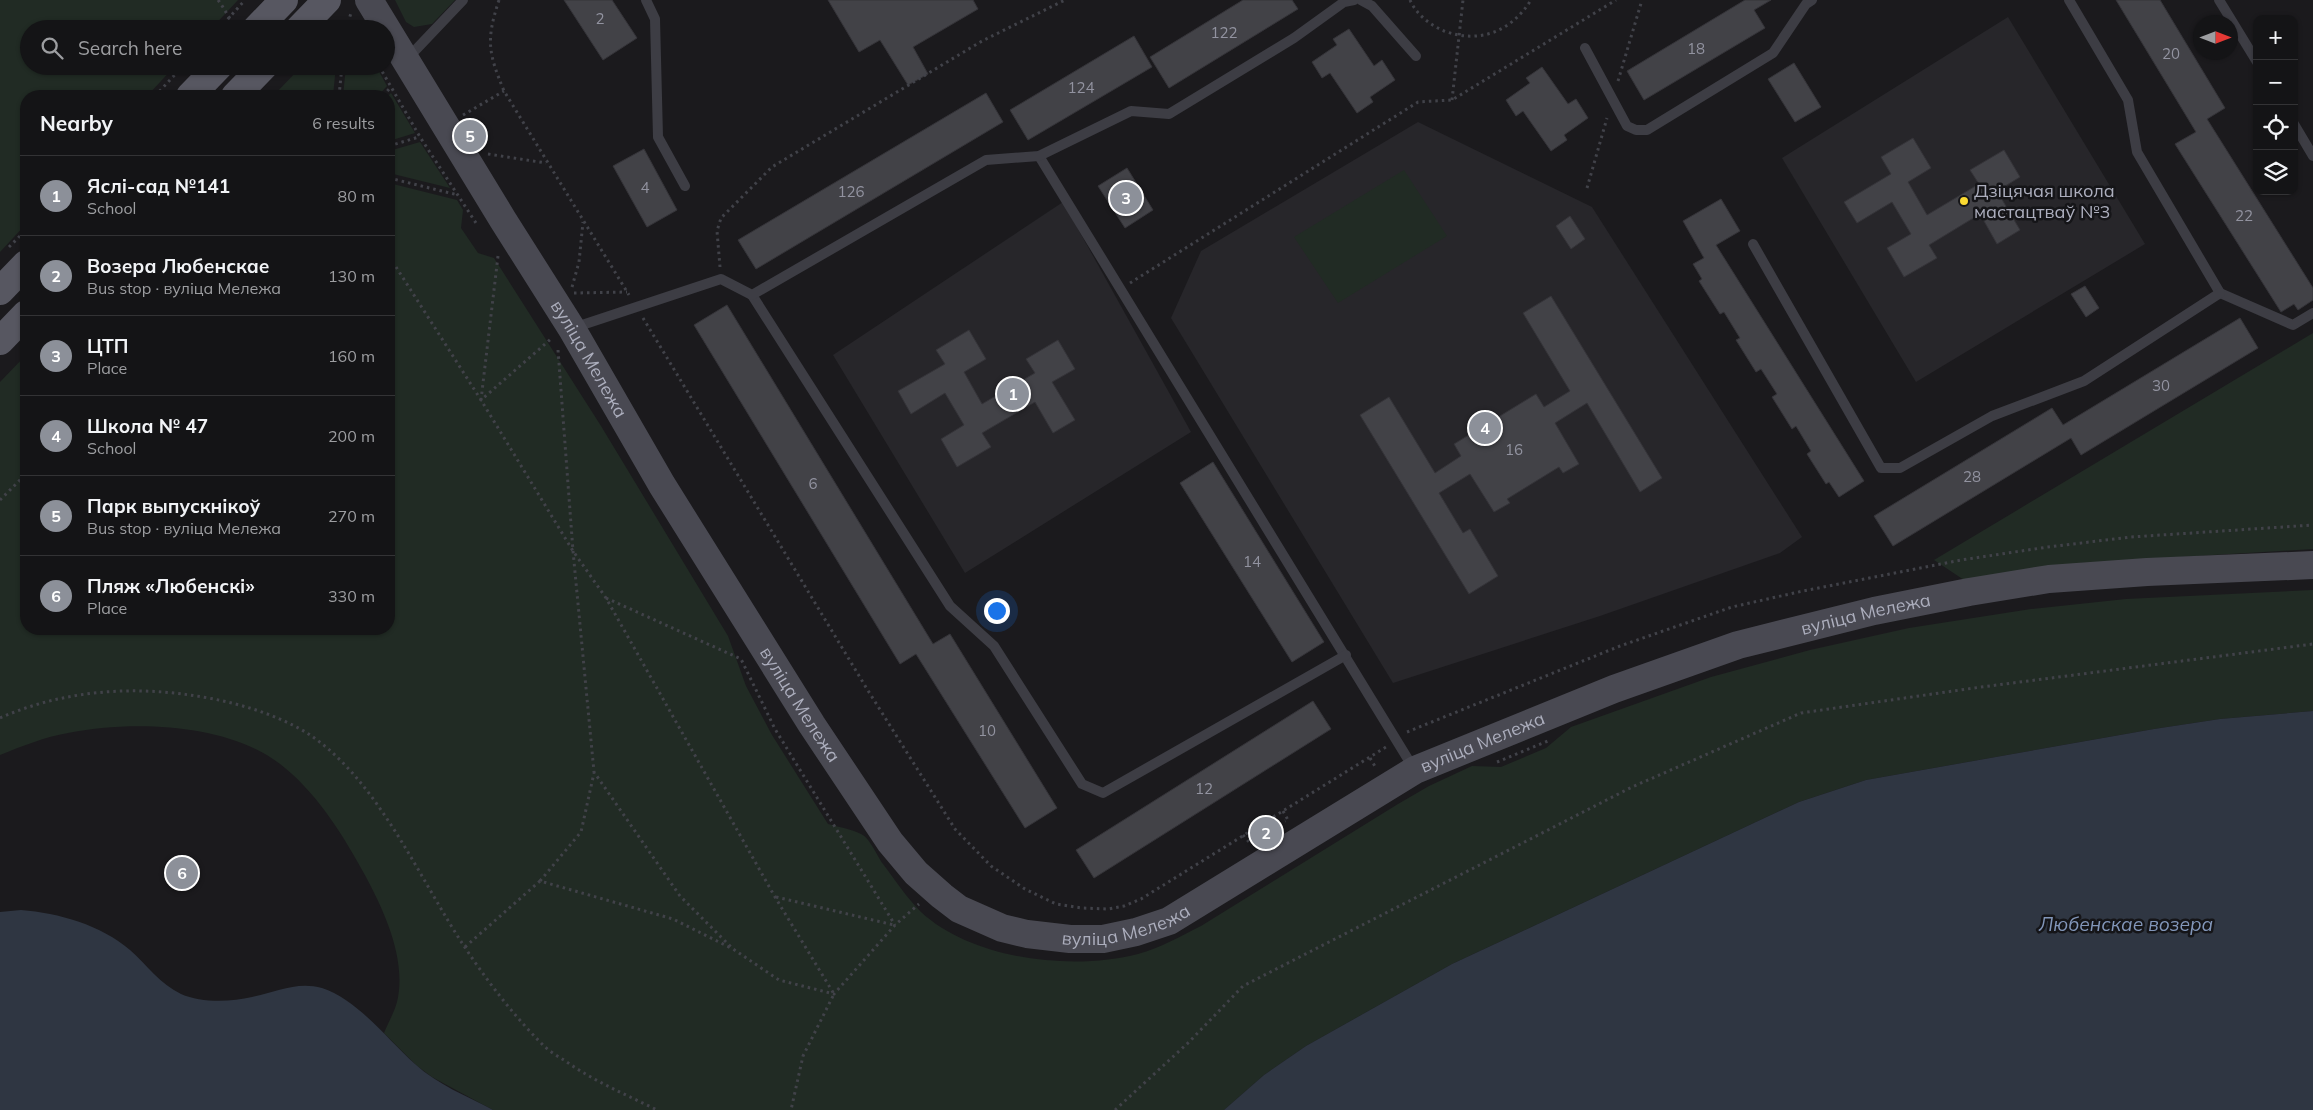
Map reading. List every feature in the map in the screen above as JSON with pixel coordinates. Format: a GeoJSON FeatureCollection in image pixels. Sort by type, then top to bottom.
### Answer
{"type":"FeatureCollection","features":[{"type":"Feature","properties":{"kind":"main road"},"geometry":{"type":"LineString","coordinates":[[265,20],[284,0]]}},
{"type":"Feature","properties":{"kind":"main road"},"geometry":{"type":"LineString","coordinates":[[308,20],[327,0]]}},
{"type":"Feature","properties":{"kind":"main road","name":"вуліца Мележа"},"geometry":{"type":"LineString","coordinates":[[369,0],[381,20]]}},
{"type":"Feature","properties":{"kind":"main road","name":"вуліца Мележа"},"geometry":{"type":"LineString","coordinates":[[395,42],[572,329],[662,485],[850,785],[890,842],[916,873],[942,896],[979,919],[1002,928],[1070,939],[1103,939],[1136,932],[1169,920],[1415,770],[1614,689],[1738,645],[1874,611],[1969,592],[2049,579],[2147,572],[2313,566]]}},
{"type":"Feature","properties":{"kind":"main road"},"geometry":{"type":"LineString","coordinates":[[196,90],[210,75]]}},
{"type":"Feature","properties":{"kind":"main road"},"geometry":{"type":"LineString","coordinates":[[241,90],[255,75]]}},
{"type":"Feature","properties":{"kind":"main road"},"geometry":{"type":"LineString","coordinates":[[0,291],[16,257]]}},
{"type":"Feature","properties":{"kind":"main road"},"geometry":{"type":"LineString","coordinates":[[0,341],[20,320]]}},
{"type":"Feature","properties":{"kind":"lane"},"geometry":{"type":"LineString","coordinates":[[406,60],[463,0]]}},
{"type":"Feature","properties":{"kind":"lane"},"geometry":{"type":"LineString","coordinates":[[646,0],[655,20],[658,137],[685,186]]}},
{"type":"Feature","properties":{"kind":"lane"},"geometry":{"type":"LineString","coordinates":[[752,295],[986,160],[1039,156],[1131,111],[1169,114],[1294,38],[1344,2],[1354,0]]}},
{"type":"Feature","properties":{"kind":"lane"},"geometry":{"type":"LineString","coordinates":[[1361,0],[1372,6],[1416,56]]}},
{"type":"Feature","properties":{"kind":"lane"},"geometry":{"type":"LineString","coordinates":[[1585,48],[1627,126],[1636,130],[1647,130],[1772,53],[1806,4],[1812,0]]}},
{"type":"Feature","properties":{"kind":"lane"},"geometry":{"type":"LineString","coordinates":[[2069,0],[2128,100],[2137,152],[2220,293],[2293,325],[2313,313]]}},
{"type":"Feature","properties":{"kind":"lane"},"geometry":{"type":"LineString","coordinates":[[2219,0],[2256,60]]}},
{"type":"Feature","properties":{"kind":"lane"},"geometry":{"type":"LineString","coordinates":[[2298,131],[2313,156]]}},
{"type":"Feature","properties":{"kind":"lane"},"geometry":{"type":"LineString","coordinates":[[1039,156],[1415,770]]}},
{"type":"Feature","properties":{"kind":"lane"},"geometry":{"type":"LineString","coordinates":[[1753,244],[1881,468],[1900,468],[1992,416],[2084,381],[2220,293]]}},
{"type":"Feature","properties":{"kind":"lane"},"geometry":{"type":"LineString","coordinates":[[572,329],[636,306],[722,279],[752,295],[950,606],[994,646],[1082,784],[1103,793],[1346,655]]}},
{"type":"Feature","properties":{"kind":"path"},"geometry":{"type":"LineString","coordinates":[[218,0],[229,18],[245,0]]}},
{"type":"Feature","properties":{"kind":"path"},"geometry":{"type":"LineString","coordinates":[[499,0],[491,24],[489,47],[504,91],[861,680],[955,829],[991,866],[1025,889],[1056,904],[1108,909],[1124,906],[1141,899],[1370,758],[1405,733],[1620,646],[1732,607],[1802,590],[1961,560],[2048,547],[2131,537],[2313,525]]}},
{"type":"Feature","properties":{"kind":"path"},"geometry":{"type":"LineString","coordinates":[[722,279],[717,231],[721,218],[772,167],[982,40],[1065,0]]}},
{"type":"Feature","properties":{"kind":"path"},"geometry":{"type":"LineString","coordinates":[[1410,0],[1414,8],[1433,26],[1459,36],[1480,36],[1500,30],[1517,18],[1531,0]]}},
{"type":"Feature","properties":{"kind":"path"},"geometry":{"type":"LineString","coordinates":[[1452,100],[1463,0]]}},
{"type":"Feature","properties":{"kind":"path"},"geometry":{"type":"LineString","coordinates":[[1120,288],[1418,102],[1452,100],[1616,0]]}},
{"type":"Feature","properties":{"kind":"path"},"geometry":{"type":"LineString","coordinates":[[161,90],[175,75]]}},
{"type":"Feature","properties":{"kind":"path"},"geometry":{"type":"LineString","coordinates":[[340,90],[341,75]]}},
{"type":"Feature","properties":{"kind":"path"},"geometry":{"type":"LineString","coordinates":[[384,75],[390,88]]}},
{"type":"Feature","properties":{"kind":"path"},"geometry":{"type":"LineString","coordinates":[[459,118],[504,91]]}},
{"type":"Feature","properties":{"kind":"path"},"geometry":{"type":"LineString","coordinates":[[395,96],[458,195],[395,179]]}},
{"type":"Feature","properties":{"kind":"path"},"geometry":{"type":"LineString","coordinates":[[395,144],[420,137]]}},
{"type":"Feature","properties":{"kind":"path"},"geometry":{"type":"LineString","coordinates":[[480,153],[546,163]]}},
{"type":"Feature","properties":{"kind":"path"},"geometry":{"type":"LineString","coordinates":[[583,222],[579,262],[571,293],[627,292]]}},
{"type":"Feature","properties":{"kind":"path"},"geometry":{"type":"LineString","coordinates":[[481,400],[498,256]]}},
{"type":"Feature","properties":{"kind":"path"},"geometry":{"type":"LineString","coordinates":[[395,265],[574,551],[606,598],[775,897],[834,994]]}},
{"type":"Feature","properties":{"kind":"path"},"geometry":{"type":"LineString","coordinates":[[465,947],[540,881],[581,832],[594,772],[557,334],[481,400]]}},
{"type":"Feature","properties":{"kind":"path"},"geometry":{"type":"LineString","coordinates":[[0,500],[20,480]]}},
{"type":"Feature","properties":{"kind":"path"},"geometry":{"type":"LineString","coordinates":[[606,598],[741,659],[775,729],[895,925]]}},
{"type":"Feature","properties":{"kind":"path"},"geometry":{"type":"LineString","coordinates":[[1115,1110],[1189,1042],[1243,986],[1632,787],[1801,714],[1974,688],[2313,644]]}},
{"type":"Feature","properties":{"kind":"path"},"geometry":{"type":"LineString","coordinates":[[741,659],[743,652]]}},
{"type":"Feature","properties":{"kind":"path"},"geometry":{"type":"LineString","coordinates":[[0,718],[52,700],[90,694],[170,692],[205,696],[241,706],[273,717],[307,733],[339,759],[368,793],[465,947],[502,998],[545,1047],[588,1077],[657,1110]]}},
{"type":"Feature","properties":{"kind":"path"},"geometry":{"type":"LineString","coordinates":[[1491,762],[1500,762],[1545,744],[1551,739]]}},
{"type":"Feature","properties":{"kind":"path"},"geometry":{"type":"LineString","coordinates":[[1370,758],[1380,774]]}},
{"type":"Feature","properties":{"kind":"path"},"geometry":{"type":"LineString","coordinates":[[594,772],[680,896],[733,949]]}},
{"type":"Feature","properties":{"kind":"path"},"geometry":{"type":"LineString","coordinates":[[1283,811],[1288,820]]}},
{"type":"Feature","properties":{"kind":"path"},"geometry":{"type":"LineString","coordinates":[[1244,835],[1249,844]]}},
{"type":"Feature","properties":{"kind":"path"},"geometry":{"type":"LineString","coordinates":[[540,881],[673,920],[733,949],[779,980],[834,994]]}},
{"type":"Feature","properties":{"kind":"path"},"geometry":{"type":"LineString","coordinates":[[775,897],[895,925]]}},
{"type":"Feature","properties":{"kind":"path"},"geometry":{"type":"LineString","coordinates":[[791,1110],[803,1056],[834,994],[895,925],[919,904],[926,909]]}},
{"type":"Feature","properties":{"kind":"shaded area"},"geometry":{"type":"Polygon","coordinates":[[[0,0],[238,0],[219,20],[20,20],[20,75],[167,75],[153,90],[20,90],[20,230],[0,252],[0,0]]]}},
{"type":"Feature","properties":{"kind":"shaded area"},"geometry":{"type":"Polygon","coordinates":[[[395,0],[455,0],[432,24],[414,27],[406,22],[395,0]]]}},
{"type":"Feature","properties":{"kind":"shaded area","name":"Дзіцячая школа мастацтваў №3"},"geometry":{"type":"Polygon","coordinates":[[[2008,17],[2145,244],[1916,382],[1782,158],[2008,17]]]}},
{"type":"Feature","properties":{"kind":"shaded area"},"geometry":{"type":"Polygon","coordinates":[[[293,75],[335,75],[334,90],[279,90],[293,75]]]}},
{"type":"Feature","properties":{"kind":"shaded area"},"geometry":{"type":"Polygon","coordinates":[[[345,75],[381,75],[387,86],[383,90],[344,90],[345,75]]]}},
{"type":"Feature","properties":{"kind":"shaded area"},"geometry":{"type":"Polygon","coordinates":[[[395,100],[415,133],[395,139],[395,100]]]}},
{"type":"Feature","properties":{"kind":"shaded area"},"geometry":{"type":"Polygon","coordinates":[[[1418,122],[1592,207],[1802,537],[1780,553],[1600,616],[1393,683],[1171,318],[1201,251],[1418,122]]]}},
{"type":"Feature","properties":{"kind":"shaded area"},"geometry":{"type":"Polygon","coordinates":[[[420,142],[450,188],[395,174],[395,149],[420,142]]]}},
{"type":"Feature","properties":{"kind":"shaded area"},"geometry":{"type":"Polygon","coordinates":[[[1404,170],[1447,236],[1338,303],[1294,237],[1404,170]]]}},
{"type":"Feature","properties":{"kind":"shaded area"},"geometry":{"type":"Polygon","coordinates":[[[395,184],[457,200],[463,210],[461,228],[478,253],[494,258],[601,426],[728,636],[746,686],[772,735],[828,824],[864,836],[911,901],[921,912],[943,928],[968,941],[995,951],[1025,957],[1054,961],[1084,961],[1112,959],[1138,954],[1201,926],[1398,804],[1429,786],[1472,766],[1501,767],[1546,748],[1571,727],[1711,677],[1810,650],[1909,628],[2031,609],[2126,599],[2313,590],[2313,711],[2220,719],[2154,729],[1866,780],[1799,802],[1452,964],[1306,1046],[1264,1075],[1224,1110],[493,1110],[432,1077],[416,1065],[384,1033],[396,1006],[399,986],[397,953],[387,921],[366,877],[330,818],[298,779],[285,768],[263,753],[238,742],[211,734],[152,726],[94,729],[68,733],[42,739],[0,755],[0,382],[20,361],[20,635],[395,635],[395,184]]]}},
{"type":"Feature","properties":{"kind":"shaded area"},"geometry":{"type":"Polygon","coordinates":[[[1063,202],[1191,432],[965,573],[833,355],[1063,202]]]}},
{"type":"Feature","properties":{"kind":"shaded area"},"geometry":{"type":"Polygon","coordinates":[[[2313,333],[2313,549],[2081,563],[1967,582],[1934,560],[2313,333]]]}},
{"type":"Feature","properties":{"kind":"water","name":"Любенскае возера"},"geometry":{"type":"Polygon","coordinates":[[[2313,711],[2313,1110],[1224,1110],[1264,1075],[1306,1046],[1452,964],[1799,802],[1866,780],[2154,729],[2220,719],[2313,711]]]}},
{"type":"Feature","properties":{"kind":"water"},"geometry":{"type":"Polygon","coordinates":[[[21,910],[65,917],[93,927],[119,941],[173,990],[189,997],[216,1001],[235,1000],[295,986],[313,986],[335,993],[372,1021],[424,1071],[443,1084],[493,1110],[0,1110],[0,912],[21,910]]]}},
{"type":"Feature","properties":{"kind":"building"},"geometry":{"type":"Polygon","coordinates":[[[564,0],[612,0],[637,38],[603,60],[564,0]]]}},
{"type":"Feature","properties":{"kind":"building"},"geometry":{"type":"Polygon","coordinates":[[[828,0],[973,0],[978,9],[913,47],[928,74],[908,85],[880,40],[859,52],[828,0]]]}},
{"type":"Feature","properties":{"kind":"building"},"geometry":{"type":"Polygon","coordinates":[[[1243,0],[1292,0],[1298,9],[1169,88],[1150,57],[1243,0]]]}},
{"type":"Feature","properties":{"kind":"building"},"geometry":{"type":"Polygon","coordinates":[[[1745,0],[1771,0],[1754,10],[1765,28],[1644,100],[1627,71],[1745,0]]]}},
{"type":"Feature","properties":{"kind":"building"},"geometry":{"type":"Polygon","coordinates":[[[2116,0],[2160,0],[2193,55],[2193,60],[2196,60],[2225,108],[2207,119],[2313,288],[2313,300],[2298,310],[2294,304],[2281,312],[2175,144],[2196,132],[2116,0]]]}},
{"type":"Feature","properties":{"kind":"building"},"geometry":{"type":"Polygon","coordinates":[[[1349,29],[1374,66],[1382,60],[1395,80],[1370,97],[1373,102],[1357,113],[1330,73],[1322,78],[1312,62],[1337,45],[1333,39],[1349,29]]]}},
{"type":"Feature","properties":{"kind":"building"},"geometry":{"type":"Polygon","coordinates":[[[1134,36],[1152,67],[1028,140],[1010,110],[1134,36]]]}},
{"type":"Feature","properties":{"kind":"building"},"geometry":{"type":"Polygon","coordinates":[[[1794,63],[1821,107],[1795,122],[1768,79],[1794,63]]]}},
{"type":"Feature","properties":{"kind":"building"},"geometry":{"type":"Polygon","coordinates":[[[1542,67],[1568,104],[1576,99],[1588,118],[1564,135],[1567,140],[1551,151],[1523,111],[1516,116],[1506,100],[1530,83],[1526,78],[1542,67]]]}},
{"type":"Feature","properties":{"kind":"building"},"geometry":{"type":"Polygon","coordinates":[[[986,93],[1003,122],[756,269],[738,240],[986,93]]]}},
{"type":"Feature","properties":{"kind":"building"},"geometry":{"type":"Polygon","coordinates":[[[1913,138],[1931,168],[1908,182],[1927,215],[1979,184],[1970,170],[2004,150],[2020,177],[1997,191],[2020,230],[1997,244],[1980,214],[1929,245],[1937,258],[1904,277],[1887,248],[1911,234],[1892,202],[1857,223],[1844,202],[1891,174],[1881,157],[1913,138]]]}},
{"type":"Feature","properties":{"kind":"building"},"geometry":{"type":"Polygon","coordinates":[[[644,149],[677,210],[647,227],[613,166],[644,149]]]}},
{"type":"Feature","properties":{"kind":"building"},"geometry":{"type":"Polygon","coordinates":[[[1127,168],[1153,210],[1125,228],[1098,186],[1127,168]]]}},
{"type":"Feature","properties":{"kind":"building"},"geometry":{"type":"Polygon","coordinates":[[[1721,199],[1740,231],[1716,245],[1864,481],[1839,497],[1829,482],[1826,484],[1807,454],[1811,451],[1796,426],[1792,429],[1772,397],[1777,394],[1761,369],[1756,372],[1736,340],[1740,338],[1724,312],[1720,314],[1699,281],[1702,279],[1693,264],[1704,258],[1683,221],[1721,199]]]}},
{"type":"Feature","properties":{"kind":"building"},"geometry":{"type":"Polygon","coordinates":[[[1570,216],[1585,239],[1571,249],[1556,226],[1570,216]]]}},
{"type":"Feature","properties":{"kind":"building"},"geometry":{"type":"Polygon","coordinates":[[[2085,286],[2099,308],[2086,317],[2071,294],[2085,286]]]}},
{"type":"Feature","properties":{"kind":"building"},"geometry":{"type":"Polygon","coordinates":[[[1551,296],[1662,478],[1640,492],[1587,403],[1555,423],[1579,464],[1563,473],[1559,467],[1507,499],[1510,503],[1494,512],[1470,474],[1439,493],[1463,533],[1470,529],[1498,576],[1469,594],[1360,415],[1389,397],[1435,473],[1461,456],[1454,444],[1536,394],[1544,407],[1570,391],[1523,313],[1551,296]]]}},
{"type":"Feature","properties":{"kind":"building"},"geometry":{"type":"Polygon","coordinates":[[[727,305],[933,644],[950,634],[1057,808],[1025,828],[916,654],[900,664],[694,325],[727,305]]]}},
{"type":"Feature","properties":{"kind":"building"},"geometry":{"type":"Polygon","coordinates":[[[2240,318],[2258,348],[2081,455],[2071,438],[1893,546],[1874,516],[2052,408],[2063,425],[2240,318]]]}},
{"type":"Feature","properties":{"kind":"building"},"geometry":{"type":"Polygon","coordinates":[[[969,330],[986,359],[964,372],[982,404],[1035,373],[1026,359],[1058,340],[1075,369],[1052,382],[1075,420],[1053,433],[1035,402],[982,433],[991,447],[957,467],[941,439],[964,425],[945,393],[911,414],[898,391],[945,364],[936,350],[969,330]]]}},
{"type":"Feature","properties":{"kind":"building"},"geometry":{"type":"Polygon","coordinates":[[[1213,462],[1324,642],[1292,662],[1180,483],[1213,462]]]}},
{"type":"Feature","properties":{"kind":"building"},"geometry":{"type":"Polygon","coordinates":[[[1313,701],[1331,729],[1094,878],[1076,850],[1313,701]]]}},
{"type":"Feature","properties":{"kind":"place","name":"Парк выпускнікоў"},"geometry":{"type":"Point","coordinates":[470,136]}},
{"type":"Feature","properties":{"kind":"place","name":"ЦТП"},"geometry":{"type":"Point","coordinates":[1126,198]}},
{"type":"Feature","properties":{"kind":"place","name":"Дзіцячая школа мастацтваў №3"},"geometry":{"type":"Point","coordinates":[1964,201]}},
{"type":"Feature","properties":{"kind":"place","name":"Яслі-сад №141"},"geometry":{"type":"Point","coordinates":[1013,394]}},
{"type":"Feature","properties":{"kind":"place","name":"Школа № 47"},"geometry":{"type":"Point","coordinates":[1485,428]}},
{"type":"Feature","properties":{"kind":"place","name":"Возера Любенскае"},"geometry":{"type":"Point","coordinates":[1266,833]}},
{"type":"Feature","properties":{"kind":"place","name":"Пляж «Любенскі»"},"geometry":{"type":"Point","coordinates":[182,873]}}]}
